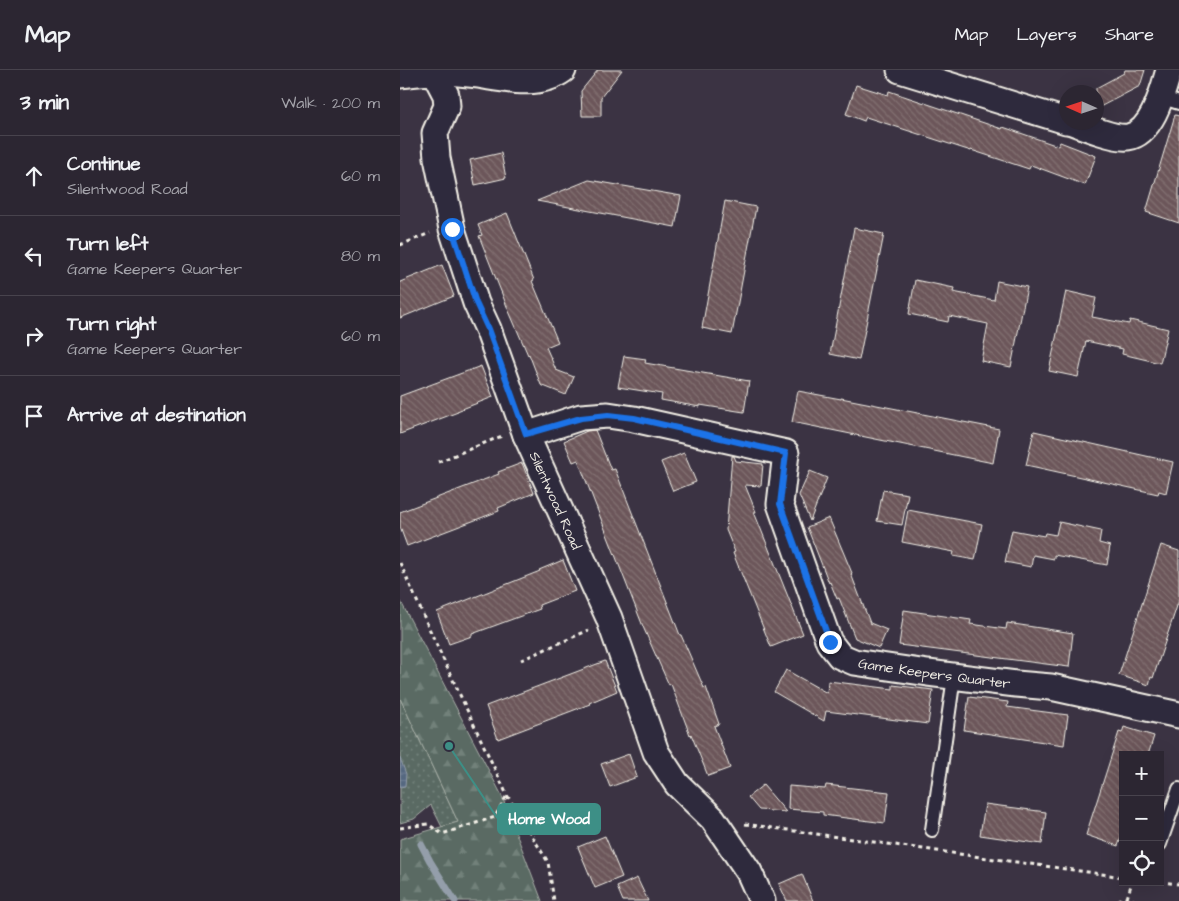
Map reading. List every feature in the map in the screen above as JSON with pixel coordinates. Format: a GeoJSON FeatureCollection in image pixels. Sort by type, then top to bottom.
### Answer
{"type":"FeatureCollection","features":[{"type":"Feature","properties":{"kind":"street"},"geometry":{"type":"LineString","coordinates":[[400,75],[434,72],[530,81],[547,78],[563,70]]}},
{"type":"Feature","properties":{"kind":"street"},"geometry":{"type":"LineString","coordinates":[[900,70],[1059,119]]}},
{"type":"Feature","properties":{"kind":"street"},"geometry":{"type":"LineString","coordinates":[[1097,130],[1112,135],[1128,137],[1140,132],[1152,117],[1170,100],[1169,70]]}},
{"type":"Feature","properties":{"kind":"street","name":"Silentwood Road"},"geometry":{"type":"LineString","coordinates":[[434,72],[446,95],[447,106],[435,132],[438,158],[451,223],[476,303],[488,329],[524,431],[610,621],[656,752],[676,784],[713,820],[749,872],[762,901]]}},
{"type":"Feature","properties":{"kind":"street","name":"Game Keepers Quarter"},"geometry":{"type":"LineString","coordinates":[[524,431],[581,418],[608,415],[634,418],[786,453],[780,504],[830,642],[840,656],[854,662],[1051,687],[1179,715]]}},
{"type":"Feature","properties":{"kind":"lane"},"geometry":{"type":"LineString","coordinates":[[932,830],[954,676]]}},
{"type":"Feature","properties":{"kind":"lane"},"geometry":{"type":"LineString","coordinates":[[1161,841],[1179,789]]}},
{"type":"Feature","properties":{"kind":"path"},"geometry":{"type":"LineString","coordinates":[[400,246],[451,223]]}},
{"type":"Feature","properties":{"kind":"path"},"geometry":{"type":"LineString","coordinates":[[438,462],[524,431]]}},
{"type":"Feature","properties":{"kind":"path"},"geometry":{"type":"LineString","coordinates":[[400,563],[507,794],[548,862],[554,901]]}},
{"type":"Feature","properties":{"kind":"path"},"geometry":{"type":"LineString","coordinates":[[521,660],[610,621]]}},
{"type":"Feature","properties":{"kind":"path"},"geometry":{"type":"LineString","coordinates":[[400,828],[428,824],[442,834],[471,825],[496,817],[507,794]]}},
{"type":"Feature","properties":{"kind":"path"},"geometry":{"type":"LineString","coordinates":[[713,820],[1119,876]]}},
{"type":"Feature","properties":{"kind":"path"},"geometry":{"type":"LineString","coordinates":[[1164,882],[1179,884]]}},
{"type":"Feature","properties":{"kind":"path"},"geometry":{"type":"LineString","coordinates":[[1127,898],[1131,886]]}},
{"type":"Feature","properties":{"kind":"path"},"geometry":{"type":"LineString","coordinates":[[1118,901],[1123,898],[1134,901]]}},
{"type":"Feature","properties":{"kind":"green space"},"geometry":{"type":"Polygon","coordinates":[[[400,600],[501,794],[542,901],[400,901],[400,839],[458,822],[400,698],[400,600]]]}},
{"type":"Feature","properties":{"kind":"green space"},"geometry":{"type":"Polygon","coordinates":[[[400,698],[458,822],[442,827],[431,805],[414,819],[400,823],[400,698]]]}},
{"type":"Feature","properties":{"kind":"water"},"geometry":{"type":"Polygon","coordinates":[[[400,758],[406,774],[405,786],[400,787],[400,758]]]}},
{"type":"Feature","properties":{"kind":"building"},"geometry":{"type":"Polygon","coordinates":[[[598,70],[622,70],[601,97],[601,116],[582,116],[581,91],[598,70]]]}},
{"type":"Feature","properties":{"kind":"building"},"geometry":{"type":"Polygon","coordinates":[[[1125,70],[1145,70],[1140,86],[1104,105],[1104,85],[1102,85],[1124,73],[1125,70]]]}},
{"type":"Feature","properties":{"kind":"building"},"geometry":{"type":"Polygon","coordinates":[[[856,85],[888,95],[889,91],[1058,146],[1060,142],[1096,156],[1085,185],[1031,165],[1029,169],[866,117],[864,121],[846,114],[856,85]]]}},
{"type":"Feature","properties":{"kind":"building"},"geometry":{"type":"Polygon","coordinates":[[[1175,115],[1179,116],[1179,223],[1146,212],[1175,115]]]}},
{"type":"Feature","properties":{"kind":"building"},"geometry":{"type":"Polygon","coordinates":[[[501,153],[506,178],[475,185],[470,160],[501,153]]]}},
{"type":"Feature","properties":{"kind":"building"},"geometry":{"type":"Polygon","coordinates":[[[589,180],[681,196],[675,227],[537,201],[589,180]]]}},
{"type":"Feature","properties":{"kind":"building"},"geometry":{"type":"Polygon","coordinates":[[[725,201],[756,207],[732,334],[702,328],[725,201]]]}},
{"type":"Feature","properties":{"kind":"building"},"geometry":{"type":"Polygon","coordinates":[[[507,213],[534,280],[532,281],[558,342],[546,347],[556,370],[574,377],[566,395],[541,385],[479,236],[482,235],[478,225],[507,213]]]}},
{"type":"Feature","properties":{"kind":"building"},"geometry":{"type":"Polygon","coordinates":[[[854,228],[884,234],[859,360],[830,354],[854,228]]]}},
{"type":"Feature","properties":{"kind":"building"},"geometry":{"type":"Polygon","coordinates":[[[442,265],[454,296],[400,318],[400,282],[442,265]]]}},
{"type":"Feature","properties":{"kind":"building"},"geometry":{"type":"Polygon","coordinates":[[[915,280],[954,288],[953,292],[994,300],[997,281],[1027,287],[1011,367],[981,361],[988,324],[949,316],[948,322],[909,314],[915,280]]]}},
{"type":"Feature","properties":{"kind":"building"},"geometry":{"type":"Polygon","coordinates":[[[1066,291],[1096,298],[1092,317],[1129,324],[1130,320],[1168,329],[1160,363],[1122,354],[1123,349],[1086,341],[1078,377],[1049,371],[1066,291]]]}},
{"type":"Feature","properties":{"kind":"building"},"geometry":{"type":"Polygon","coordinates":[[[624,356],[646,359],[645,363],[749,381],[744,412],[661,400],[662,394],[618,387],[624,356]]]}},
{"type":"Feature","properties":{"kind":"building"},"geometry":{"type":"Polygon","coordinates":[[[481,366],[493,397],[400,434],[400,396],[481,366]]]}},
{"type":"Feature","properties":{"kind":"building"},"geometry":{"type":"Polygon","coordinates":[[[798,391],[999,429],[993,463],[792,422],[798,391]]]}},
{"type":"Feature","properties":{"kind":"building"},"geometry":{"type":"Polygon","coordinates":[[[595,430],[611,470],[615,469],[680,635],[704,688],[706,687],[719,724],[714,726],[730,768],[708,776],[671,684],[669,685],[644,629],[578,460],[573,462],[564,441],[587,431],[595,430]]]}},
{"type":"Feature","properties":{"kind":"building"},"geometry":{"type":"Polygon","coordinates":[[[1034,431],[1173,462],[1166,493],[1159,491],[1158,494],[1026,465],[1034,431]]]}},
{"type":"Feature","properties":{"kind":"building"},"geometry":{"type":"Polygon","coordinates":[[[684,453],[696,482],[673,491],[661,462],[684,453]]]}},
{"type":"Feature","properties":{"kind":"building"},"geometry":{"type":"Polygon","coordinates":[[[732,456],[734,456],[736,461],[763,464],[761,486],[745,485],[803,634],[771,647],[733,553],[735,552],[726,530],[732,456]]]}},
{"type":"Feature","properties":{"kind":"building"},"geometry":{"type":"Polygon","coordinates":[[[522,463],[534,493],[498,508],[499,511],[407,546],[400,527],[400,512],[499,474],[498,472],[522,463]]]}},
{"type":"Feature","properties":{"kind":"building"},"geometry":{"type":"Polygon","coordinates":[[[810,471],[827,478],[810,521],[799,495],[810,471]]]}},
{"type":"Feature","properties":{"kind":"building"},"geometry":{"type":"Polygon","coordinates":[[[883,490],[908,494],[902,525],[877,521],[883,490]]]}},
{"type":"Feature","properties":{"kind":"building"},"geometry":{"type":"Polygon","coordinates":[[[908,510],[982,524],[975,560],[953,556],[954,552],[902,542],[908,510]]]}},
{"type":"Feature","properties":{"kind":"building"},"geometry":{"type":"Polygon","coordinates":[[[829,518],[870,623],[887,630],[879,648],[855,638],[839,598],[837,599],[829,583],[807,527],[829,518]]]}},
{"type":"Feature","properties":{"kind":"building"},"geometry":{"type":"Polygon","coordinates":[[[1059,522],[1101,531],[1099,543],[1110,546],[1107,565],[1054,555],[1054,559],[1033,555],[1031,567],[1005,562],[1012,530],[1044,536],[1045,533],[1056,535],[1059,522]]]}},
{"type":"Feature","properties":{"kind":"building"},"geometry":{"type":"Polygon","coordinates":[[[1161,545],[1179,551],[1179,600],[1149,685],[1119,675],[1161,545]]]}},
{"type":"Feature","properties":{"kind":"building"},"geometry":{"type":"Polygon","coordinates":[[[563,560],[575,591],[539,605],[540,609],[449,644],[437,612],[563,560]]]}},
{"type":"Feature","properties":{"kind":"building"},"geometry":{"type":"Polygon","coordinates":[[[904,610],[971,620],[970,624],[1006,629],[1007,623],[1073,633],[1069,667],[899,645],[904,610]]]}},
{"type":"Feature","properties":{"kind":"building"},"geometry":{"type":"Polygon","coordinates":[[[605,661],[617,691],[590,704],[498,739],[486,706],[605,661]]]}},
{"type":"Feature","properties":{"kind":"building"},"geometry":{"type":"Polygon","coordinates":[[[786,670],[827,693],[828,681],[893,689],[893,685],[933,690],[928,724],[826,711],[824,721],[774,692],[786,670]]]}},
{"type":"Feature","properties":{"kind":"building"},"geometry":{"type":"Polygon","coordinates":[[[969,697],[1008,702],[1007,707],[1068,715],[1064,745],[964,730],[969,697]]]}},
{"type":"Feature","properties":{"kind":"building"},"geometry":{"type":"Polygon","coordinates":[[[1124,727],[1154,736],[1149,751],[1119,751],[1118,846],[1086,835],[1119,732],[1122,733],[1124,727]]]}},
{"type":"Feature","properties":{"kind":"building"},"geometry":{"type":"Polygon","coordinates":[[[629,754],[637,777],[610,787],[601,764],[629,754]]]}},
{"type":"Feature","properties":{"kind":"building"},"geometry":{"type":"Polygon","coordinates":[[[763,785],[786,812],[759,810],[748,797],[763,785]]]}},
{"type":"Feature","properties":{"kind":"building"},"geometry":{"type":"Polygon","coordinates":[[[826,785],[889,792],[885,823],[823,815],[823,812],[788,809],[789,786],[825,789],[826,785]]]}},
{"type":"Feature","properties":{"kind":"building"},"geometry":{"type":"Polygon","coordinates":[[[985,804],[1046,812],[1042,844],[980,835],[985,804]]]}},
{"type":"Feature","properties":{"kind":"building"},"geometry":{"type":"Polygon","coordinates":[[[605,836],[622,877],[595,888],[578,847],[605,836]]]}},
{"type":"Feature","properties":{"kind":"building"},"geometry":{"type":"Polygon","coordinates":[[[802,874],[813,901],[787,901],[779,884],[802,874]]]}},
{"type":"Feature","properties":{"kind":"building"},"geometry":{"type":"Polygon","coordinates":[[[637,878],[648,901],[623,901],[617,887],[637,878]]]}},
{"type":"Feature","properties":{"kind":"waterway"},"geometry":{"type":"LineString","coordinates":[[421,844],[455,901]]}},
{"type":"Feature","properties":{"kind":"place","name":"Home Wood"},"geometry":{"type":"Point","coordinates":[449,746]}},
{"type":"Feature","properties":{"kind":"route"},"geometry":{"type":"LineString","coordinates":[[452,229],[476,303],[488,329],[526,434],[581,418],[608,415],[634,418],[786,453],[780,504],[830,642]]}}]}
